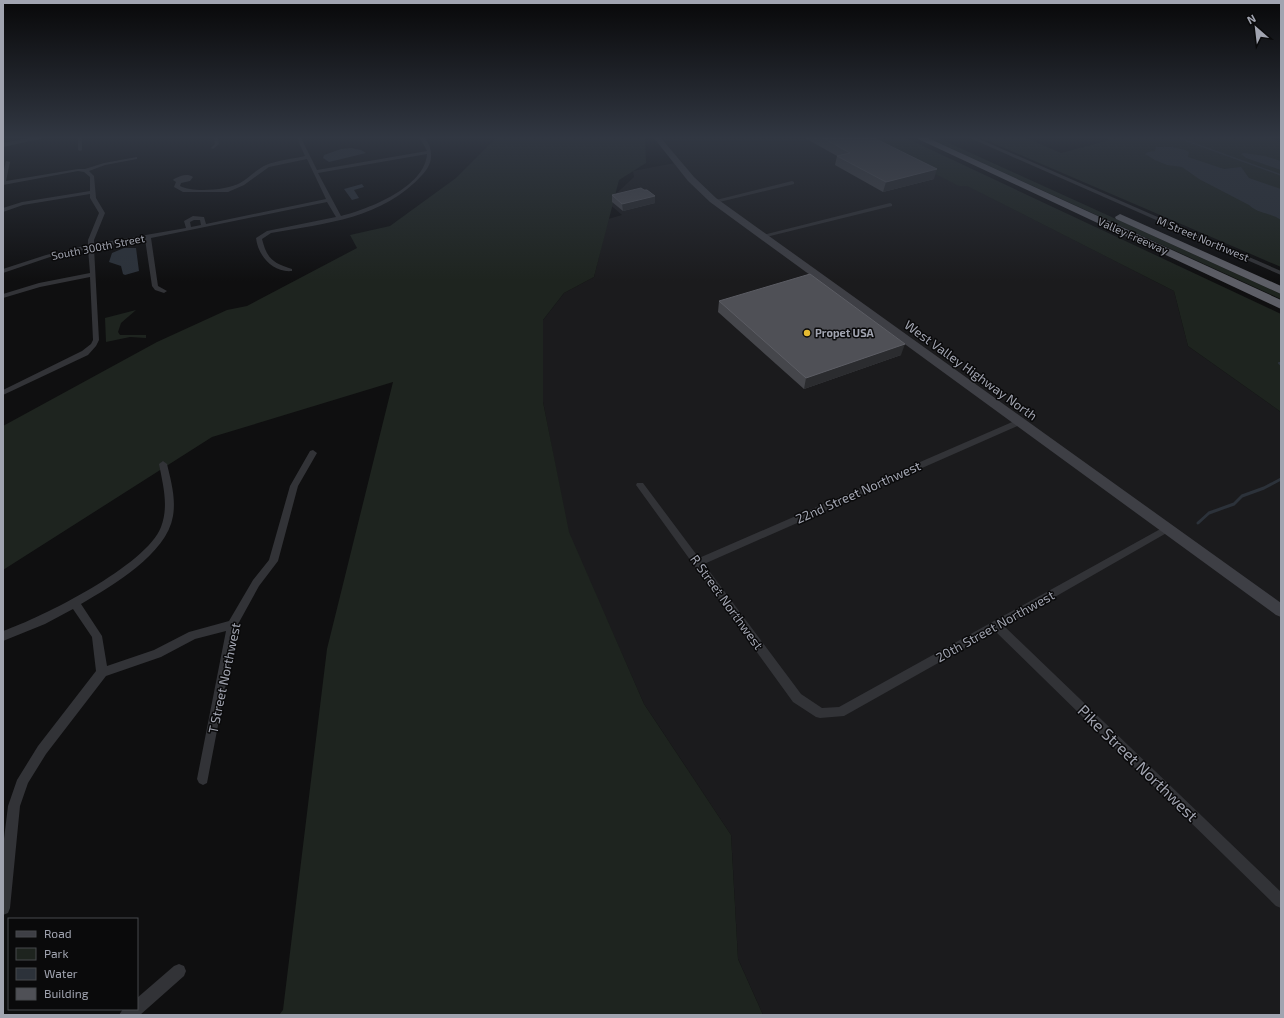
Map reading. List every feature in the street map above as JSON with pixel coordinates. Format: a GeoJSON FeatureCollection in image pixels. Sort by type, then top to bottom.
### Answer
{"type":"FeatureCollection","features":[{"type":"Feature","properties":{"kind":"highway","name":"Valley Freeway"},"geometry":{"type":"LineString","coordinates":[[1023,186],[1281,305]]}},
{"type":"Feature","properties":{"kind":"highway","name":"Valley Freeway"},"geometry":{"type":"LineString","coordinates":[[1113,214],[1281,289]]}},
{"type":"Feature","properties":{"kind":"main road","name":"West Valley Highway North"},"geometry":{"type":"LineString","coordinates":[[698,186],[715,201],[762,236],[1281,611]]}},
{"type":"Feature","properties":{"kind":"street"},"geometry":{"type":"LineString","coordinates":[[3,393],[86,353],[94,345],[96,340],[91,246],[93,233],[102,214],[93,200],[92,186]]}},
{"type":"Feature","properties":{"kind":"street"},"geometry":{"type":"LineString","coordinates":[[177,186],[178,188],[186,190],[225,190],[238,186]]}},
{"type":"Feature","properties":{"kind":"street"},"geometry":{"type":"LineString","coordinates":[[322,186],[339,217]]}},
{"type":"Feature","properties":{"kind":"street"},"geometry":{"type":"LineString","coordinates":[[290,270],[274,266],[267,262],[258,240],[259,238],[269,232],[370,209],[400,194],[412,186]]}},
{"type":"Feature","properties":{"kind":"street"},"geometry":{"type":"LineString","coordinates":[[715,201],[781,186]]}},
{"type":"Feature","properties":{"kind":"street","name":"M Street Northwest"},"geometry":{"type":"LineString","coordinates":[[1081,186],[1281,273]]}},
{"type":"Feature","properties":{"kind":"street"},"geometry":{"type":"LineString","coordinates":[[3,210],[22,204],[92,192]]}},
{"type":"Feature","properties":{"kind":"street","name":"South 300th Street"},"geometry":{"type":"LineString","coordinates":[[6,270],[54,254],[189,229],[329,200]]}},
{"type":"Feature","properties":{"kind":"street"},"geometry":{"type":"LineString","coordinates":[[762,236],[890,205]]}},
{"type":"Feature","properties":{"kind":"street"},"geometry":{"type":"LineString","coordinates":[[189,229],[187,221],[192,218],[202,218],[204,226]]}},
{"type":"Feature","properties":{"kind":"street"},"geometry":{"type":"LineString","coordinates":[[148,237],[155,286],[157,289],[164,291]]}},
{"type":"Feature","properties":{"kind":"street"},"geometry":{"type":"LineString","coordinates":[[3,296],[39,285],[93,274]]}},
{"type":"Feature","properties":{"kind":"street","name":"22nd Street Northwest"},"geometry":{"type":"LineString","coordinates":[[697,562],[1018,422]]}},
{"type":"Feature","properties":{"kind":"street","name":"T Street Northwest"},"geometry":{"type":"LineString","coordinates":[[203,778],[232,625],[256,583],[273,561],[282,535],[286,507],[294,486],[313,453]]}},
{"type":"Feature","properties":{"kind":"street"},"geometry":{"type":"LineString","coordinates":[[3,636],[17,632],[74,603],[146,554],[161,536],[169,516],[170,500],[163,464]]}},
{"type":"Feature","properties":{"kind":"street","name":"R Street Northwest"},"geometry":{"type":"LineString","coordinates":[[640,485],[797,698],[820,713]]}},
{"type":"Feature","properties":{"kind":"street","name":"20th Street Northwest"},"geometry":{"type":"LineString","coordinates":[[820,713],[840,712],[1167,529]]}},
{"type":"Feature","properties":{"kind":"street"},"geometry":{"type":"LineString","coordinates":[[74,603],[97,636],[102,672]]}},
{"type":"Feature","properties":{"kind":"street"},"geometry":{"type":"LineString","coordinates":[[3,908],[14,806],[23,780],[42,750],[102,672],[157,654],[193,635],[232,625]]}},
{"type":"Feature","properties":{"kind":"street","name":"Pike Street Northwest"},"geometry":{"type":"LineString","coordinates":[[996,625],[1281,901]]}},
{"type":"Feature","properties":{"kind":"street"},"geometry":{"type":"LineString","coordinates":[[138,1008],[179,971]]}},
{"type":"Feature","properties":{"kind":"shaded area"},"geometry":{"type":"Polygon","coordinates":[[[625,186],[967,186],[1174,291],[1188,346],[1281,412],[1281,1015],[763,1015],[738,959],[731,835],[644,704],[568,532],[543,402],[543,320],[564,293],[594,277],[608,219],[622,215],[607,202],[625,186]]]}},
{"type":"Feature","properties":{"kind":"green space"},"geometry":{"type":"Polygon","coordinates":[[[446,186],[618,186],[594,277],[564,293],[543,320],[543,402],[569,532],[644,704],[731,835],[738,959],[763,1015],[279,1015],[283,1010],[327,649],[393,382],[212,437],[3,570],[3,426],[157,342],[227,310],[247,306],[357,248],[350,235],[390,226],[446,186]]]}},
{"type":"Feature","properties":{"kind":"green space"},"geometry":{"type":"Polygon","coordinates":[[[959,186],[1007,186],[1281,314],[1281,412],[1188,346],[1174,291],[967,186],[959,186]]]}},
{"type":"Feature","properties":{"kind":"green space"},"geometry":{"type":"Polygon","coordinates":[[[1032,186],[1042,186],[1281,294],[1281,299],[1032,186]]]}},
{"type":"Feature","properties":{"kind":"green space"},"geometry":{"type":"Polygon","coordinates":[[[1091,186],[1281,186],[1281,267],[1091,186]]]}},
{"type":"Feature","properties":{"kind":"green space"},"geometry":{"type":"Polygon","coordinates":[[[136,310],[121,323],[118,332],[120,335],[146,335],[146,338],[130,337],[106,342],[105,318],[136,310]]]}},
{"type":"Feature","properties":{"kind":"water"},"geometry":{"type":"Polygon","coordinates":[[[357,186],[363,186],[364,187],[354,190],[359,198],[352,200],[344,189],[357,186]]]}},
{"type":"Feature","properties":{"kind":"water"},"geometry":{"type":"Polygon","coordinates":[[[1212,186],[1271,186],[1281,189],[1281,220],[1212,186]]]}},
{"type":"Feature","properties":{"kind":"water"},"geometry":{"type":"Polygon","coordinates":[[[124,248],[136,248],[139,271],[125,275],[123,274],[121,266],[109,262],[112,253],[124,248]]]}},
{"type":"Feature","properties":{"kind":"building"},"geometry":{"type":"Polygon","coordinates":[[[641,188],[647,190],[655,196],[622,204],[612,195],[641,188]]]}},
{"type":"Feature","properties":{"kind":"building","name":"Propet USA"},"geometry":{"type":"Polygon","coordinates":[[[810,274],[905,344],[806,378],[719,301],[810,274]]]}},
{"type":"Feature","properties":{"kind":"waterway"},"geometry":{"type":"LineString","coordinates":[[1281,363],[1279,363],[1281,365]]}},
{"type":"Feature","properties":{"kind":"waterway"},"geometry":{"type":"LineString","coordinates":[[1198,523],[1209,513],[1234,504],[1242,496],[1264,488],[1281,479]]}},
{"type":"Feature","properties":{"kind":"place","name":"Propet USA"},"geometry":{"type":"Point","coordinates":[807,333]}}]}
